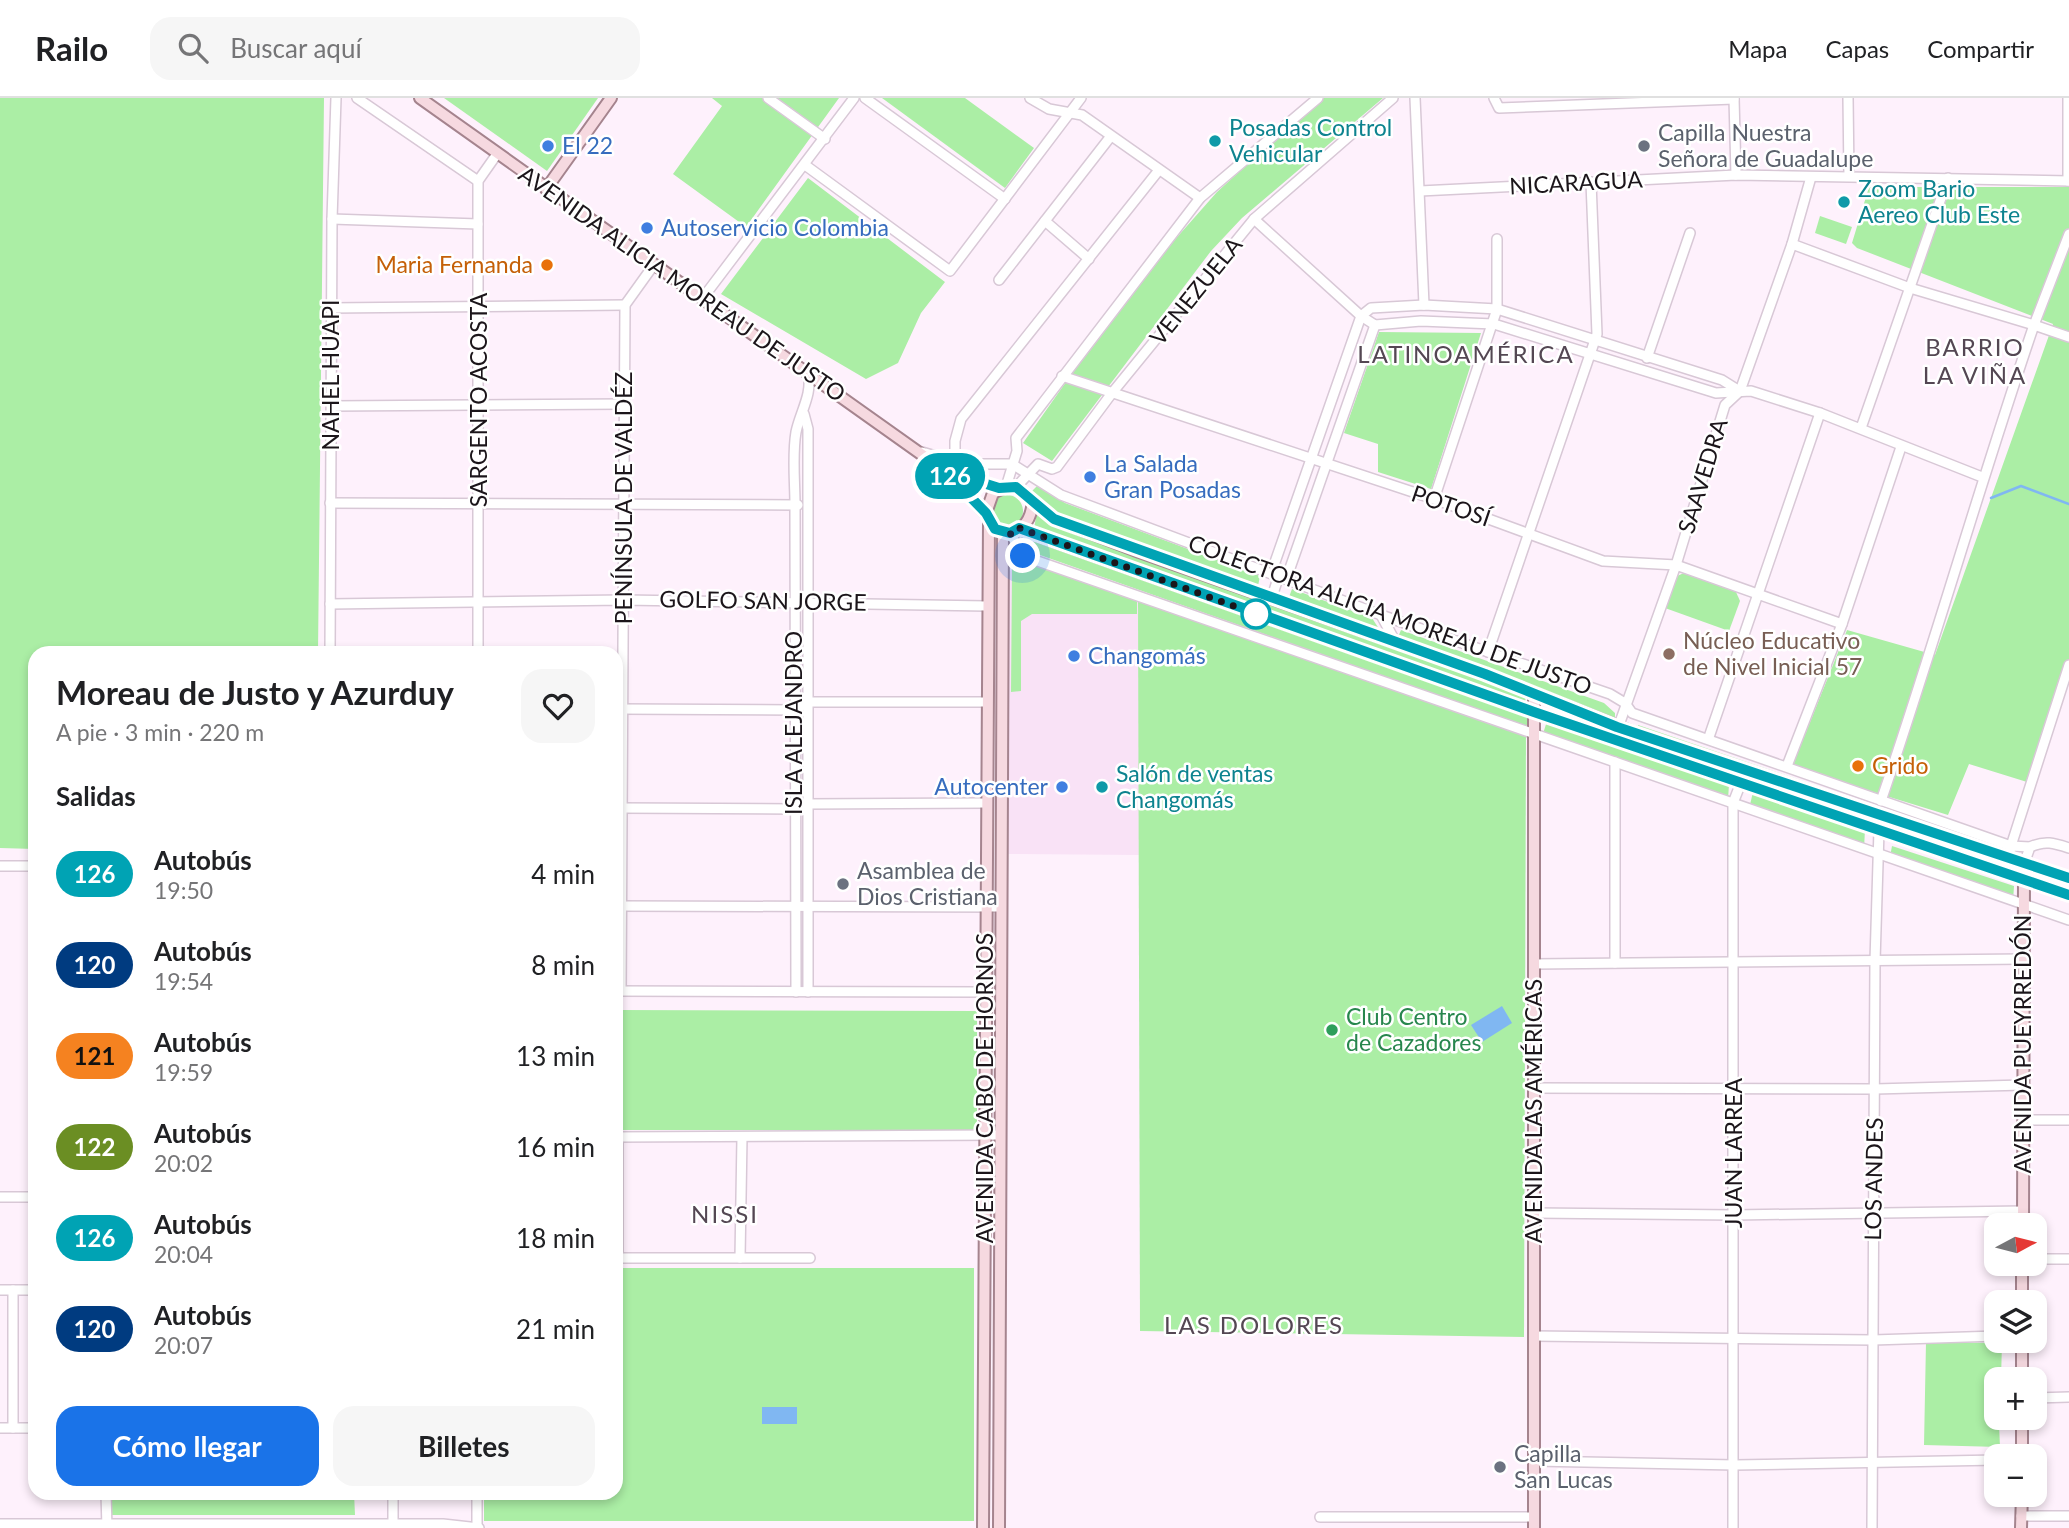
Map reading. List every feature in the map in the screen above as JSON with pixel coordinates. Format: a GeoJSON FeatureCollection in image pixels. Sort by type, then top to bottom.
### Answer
{"type":"FeatureCollection","features":[{"type":"Feature","properties":{"kind":"main road","name":"AVENIDA ALICIA MOREAU DE JUSTO"},"geometry":{"type":"LineString","coordinates":[[420,98],[945,471],[988,517],[1010,531],[1534,712],[1742,780],[2069,895]]}},
{"type":"Feature","properties":{"kind":"main road"},"geometry":{"type":"LineString","coordinates":[[547,189],[611,98]]}},
{"type":"Feature","properties":{"kind":"main road","name":"AVENIDA ALICIA MOREAU DE JUSTO"},"geometry":{"type":"LineString","coordinates":[[945,471],[1007,487],[1033,501],[1054,519],[1395,641],[1617,727],[2010,861],[2069,878]]}},
{"type":"Feature","properties":{"kind":"main road"},"geometry":{"type":"LineString","coordinates":[[988,517],[989,499],[1007,487]]}},
{"type":"Feature","properties":{"kind":"main road"},"geometry":{"type":"LineString","coordinates":[[1010,531],[1028,523],[1033,501]]}},
{"type":"Feature","properties":{"kind":"main road","name":"AVENIDA CABO DE HORNOS"},"geometry":{"type":"LineString","coordinates":[[984,1528],[988,517]]}},
{"type":"Feature","properties":{"kind":"main road","name":"AVENIDA CABO DE HORNOS"},"geometry":{"type":"LineString","coordinates":[[999,1528],[1001,907],[1010,531]]}},
{"type":"Feature","properties":{"kind":"main road","name":"AVENIDA LAS AMÉRICAS"},"geometry":{"type":"LineString","coordinates":[[1534,693],[1534,1522]]}},
{"type":"Feature","properties":{"kind":"main road","name":"AVENIDA PUEYRREDÓN"},"geometry":{"type":"LineString","coordinates":[[2023,1211],[2024,864]]}},
{"type":"Feature","properties":{"kind":"main road"},"geometry":{"type":"LineString","coordinates":[[2021,1507],[2021,1528]]}},
{"type":"Feature","properties":{"kind":"street","name":"NAHEL HUAPI"},"geometry":{"type":"LineString","coordinates":[[330,646],[331,308],[336,98]]}},
{"type":"Feature","properties":{"kind":"street"},"geometry":{"type":"LineString","coordinates":[[357,98],[478,181],[497,153]]}},
{"type":"Feature","properties":{"kind":"street"},"geometry":{"type":"LineString","coordinates":[[768,98],[825,139]]}},
{"type":"Feature","properties":{"kind":"street"},"geometry":{"type":"LineString","coordinates":[[702,299],[806,165],[854,98]]}},
{"type":"Feature","properties":{"kind":"street"},"geometry":{"type":"LineString","coordinates":[[865,98],[1005,199]]}},
{"type":"Feature","properties":{"kind":"street"},"geometry":{"type":"LineString","coordinates":[[1030,98],[1049,109],[1071,111],[1199,198]]}},
{"type":"Feature","properties":{"kind":"street"},"geometry":{"type":"LineString","coordinates":[[806,165],[950,271],[1081,98]]}},
{"type":"Feature","properties":{"kind":"street"},"geometry":{"type":"LineString","coordinates":[[1007,487],[1017,451],[1016,438],[1199,198],[1318,98]]}},
{"type":"Feature","properties":{"kind":"street","name":"VENEZUELA"},"geometry":{"type":"LineString","coordinates":[[1028,474],[1038,464],[1052,469],[1057,467],[1112,393],[1254,219],[1393,98]]}},
{"type":"Feature","properties":{"kind":"street"},"geometry":{"type":"LineString","coordinates":[[1415,98],[1424,305]]}},
{"type":"Feature","properties":{"kind":"street"},"geometry":{"type":"LineString","coordinates":[[1494,98],[1499,107],[1734,98],[1736,176]]}},
{"type":"Feature","properties":{"kind":"street"},"geometry":{"type":"LineString","coordinates":[[1849,98],[1849,177]]}},
{"type":"Feature","properties":{"kind":"street"},"geometry":{"type":"LineString","coordinates":[[2068,98],[2069,181]]}},
{"type":"Feature","properties":{"kind":"street"},"geometry":{"type":"LineString","coordinates":[[999,280],[1111,136]]}},
{"type":"Feature","properties":{"kind":"street"},"geometry":{"type":"LineString","coordinates":[[956,462],[955,441],[961,419],[1159,170]]}},
{"type":"Feature","properties":{"kind":"street","name":"NICARAGUA"},"geometry":{"type":"LineString","coordinates":[[1420,191],[1736,176],[2069,181]]}},
{"type":"Feature","properties":{"kind":"street","name":"SAAVEDRA"},"geometry":{"type":"LineString","coordinates":[[1614,739],[1676,565],[1725,405],[1740,391],[1792,244],[1811,177]]}},
{"type":"Feature","properties":{"kind":"street"},"geometry":{"type":"LineString","coordinates":[[1861,428],[1948,178]]}},
{"type":"Feature","properties":{"kind":"street","name":"SARGENTO ACOSTA"},"geometry":{"type":"LineString","coordinates":[[478,181],[478,646]]}},
{"type":"Feature","properties":{"kind":"street"},"geometry":{"type":"LineString","coordinates":[[1488,652],[1595,341],[1591,182]]}},
{"type":"Feature","properties":{"kind":"street"},"geometry":{"type":"LineString","coordinates":[[332,219],[478,224]]}},
{"type":"Feature","properties":{"kind":"street"},"geometry":{"type":"LineString","coordinates":[[1254,219],[1361,316],[1375,325],[1421,321],[1494,324],[1716,393],[1751,391],[1861,428],[1901,447],[1982,477]]}},
{"type":"Feature","properties":{"kind":"street"},"geometry":{"type":"LineString","coordinates":[[1045,221],[1089,259]]}},
{"type":"Feature","properties":{"kind":"street"},"geometry":{"type":"LineString","coordinates":[[1647,358],[1690,233]]}},
{"type":"Feature","properties":{"kind":"street"},"geometry":{"type":"LineString","coordinates":[[1881,801],[1931,654],[1982,477],[2034,325],[2069,234]]}},
{"type":"Feature","properties":{"kind":"street"},"geometry":{"type":"LineString","coordinates":[[1434,499],[1494,324],[1497,309],[1497,239]]}},
{"type":"Feature","properties":{"kind":"street"},"geometry":{"type":"LineString","coordinates":[[1792,244],[1910,288],[2069,337]]}},
{"type":"Feature","properties":{"kind":"street"},"geometry":{"type":"LineString","coordinates":[[331,308],[625,305],[653,266]]}},
{"type":"Feature","properties":{"kind":"street","name":"PENÍNSULA DE VALDÉZ"},"geometry":{"type":"LineString","coordinates":[[622,646],[626,504],[625,305]]}},
{"type":"Feature","properties":{"kind":"street"},"geometry":{"type":"LineString","coordinates":[[1280,574],[1274,565],[1361,316],[1371,308],[1424,305],[1497,309],[1722,380],[1740,391]]}},
{"type":"Feature","properties":{"kind":"street"},"geometry":{"type":"LineString","coordinates":[[1280,574],[1289,571],[1375,325]]}},
{"type":"Feature","properties":{"kind":"street","name":"ISLA ALEJANDRO"},"geometry":{"type":"LineString","coordinates":[[796,992],[796,431],[804,414],[810,381],[808,373]]}},
{"type":"Feature","properties":{"kind":"street","name":"POTOSÍ"},"geometry":{"type":"LineString","coordinates":[[1062,376],[1434,499],[1602,561],[1676,565],[1842,624]]}},
{"type":"Feature","properties":{"kind":"street"},"geometry":{"type":"LineString","coordinates":[[332,406],[625,404]]}},
{"type":"Feature","properties":{"kind":"street"},"geometry":{"type":"LineString","coordinates":[[1709,737],[1820,413]]}},
{"type":"Feature","properties":{"kind":"street","name":"ISLA ALEJANDRO"},"geometry":{"type":"LineString","coordinates":[[804,414],[808,429],[808,992]]}},
{"type":"Feature","properties":{"kind":"street"},"geometry":{"type":"LineString","coordinates":[[1787,766],[1842,624],[1901,447]]}},
{"type":"Feature","properties":{"kind":"street"},"geometry":{"type":"LineString","coordinates":[[914,449],[956,462],[1012,464]]}},
{"type":"Feature","properties":{"kind":"street","name":"COLECTORA ALICIA MOREAU DE JUSTO"},"geometry":{"type":"LineString","coordinates":[[1012,464],[1061,495],[1280,574],[1381,615],[1610,694],[1625,703],[1632,713],[1709,737],[2011,846],[2029,847],[2051,842],[2069,848]]}},
{"type":"Feature","properties":{"kind":"street"},"geometry":{"type":"LineString","coordinates":[[1007,487],[1028,474]]}},
{"type":"Feature","properties":{"kind":"street"},"geometry":{"type":"LineString","coordinates":[[330,503],[806,505]]}},
{"type":"Feature","properties":{"kind":"street"},"geometry":{"type":"LineString","coordinates":[[1010,531],[1023,556],[2069,920]]}},
{"type":"Feature","properties":{"kind":"street"},"geometry":{"type":"LineString","coordinates":[[1272,597],[1280,574]]}},
{"type":"Feature","properties":{"kind":"street","name":"GOLFO SAN JORGE"},"geometry":{"type":"LineString","coordinates":[[330,604],[624,600],[986,606]]}},
{"type":"Feature","properties":{"kind":"street"},"geometry":{"type":"LineString","coordinates":[[1381,615],[1395,641]]}},
{"type":"Feature","properties":{"kind":"street"},"geometry":{"type":"LineString","coordinates":[[2006,874],[2011,846],[2069,665]]}},
{"type":"Feature","properties":{"kind":"street"},"geometry":{"type":"LineString","coordinates":[[623,709],[795,710],[808,702],[986,702]]}},
{"type":"Feature","properties":{"kind":"street"},"geometry":{"type":"LineString","coordinates":[[1615,762],[1615,963]]}},
{"type":"Feature","properties":{"kind":"street","name":"JUAN LARREA"},"geometry":{"type":"LineString","coordinates":[[1733,1528],[1733,803],[1742,780]]}},
{"type":"Feature","properties":{"kind":"street"},"geometry":{"type":"LineString","coordinates":[[623,808],[794,809],[807,804],[985,803]]}},
{"type":"Feature","properties":{"kind":"street","name":"LOS ANDES"},"geometry":{"type":"LineString","coordinates":[[1872,1528],[1875,961],[1877,852],[1880,830]]}},
{"type":"Feature","properties":{"kind":"street"},"geometry":{"type":"LineString","coordinates":[[2024,864],[2029,847]]}},
{"type":"Feature","properties":{"kind":"street"},"geometry":{"type":"LineString","coordinates":[[0,866],[28,866]]}},
{"type":"Feature","properties":{"kind":"street"},"geometry":{"type":"LineString","coordinates":[[623,906],[1001,907]]}},
{"type":"Feature","properties":{"kind":"street"},"geometry":{"type":"LineString","coordinates":[[1534,964],[2024,959]]}},
{"type":"Feature","properties":{"kind":"street"},"geometry":{"type":"LineString","coordinates":[[623,991],[985,992]]}},
{"type":"Feature","properties":{"kind":"street"},"geometry":{"type":"LineString","coordinates":[[1534,1088],[1734,1090],[2023,1085]]}},
{"type":"Feature","properties":{"kind":"street"},"geometry":{"type":"LineString","coordinates":[[2023,1120],[2069,1120]]}},
{"type":"Feature","properties":{"kind":"street"},"geometry":{"type":"LineString","coordinates":[[623,1137],[1000,1135]]}},
{"type":"Feature","properties":{"kind":"street"},"geometry":{"type":"LineString","coordinates":[[740,1258],[742,1136]]}},
{"type":"Feature","properties":{"kind":"street"},"geometry":{"type":"LineString","coordinates":[[0,1197],[28,1197]]}},
{"type":"Feature","properties":{"kind":"street"},"geometry":{"type":"LineString","coordinates":[[1534,1213],[2023,1211]]}},
{"type":"Feature","properties":{"kind":"street"},"geometry":{"type":"LineString","coordinates":[[623,1258],[810,1258]]}},
{"type":"Feature","properties":{"kind":"street"},"geometry":{"type":"LineString","coordinates":[[2048,1259],[2069,1259]]}},
{"type":"Feature","properties":{"kind":"street"},"geometry":{"type":"LineString","coordinates":[[0,1290],[28,1290]]}},
{"type":"Feature","properties":{"kind":"street"},"geometry":{"type":"LineString","coordinates":[[13,1290],[13,1428]]}},
{"type":"Feature","properties":{"kind":"street"},"geometry":{"type":"LineString","coordinates":[[1534,1336],[1873,1340],[1984,1336]]}},
{"type":"Feature","properties":{"kind":"street"},"geometry":{"type":"LineString","coordinates":[[2047,1398],[2069,1397]]}},
{"type":"Feature","properties":{"kind":"street"},"geometry":{"type":"LineString","coordinates":[[0,1428],[28,1428]]}},
{"type":"Feature","properties":{"kind":"street"},"geometry":{"type":"LineString","coordinates":[[1534,1461],[1735,1465],[1984,1460]]}},
{"type":"Feature","properties":{"kind":"street"},"geometry":{"type":"LineString","coordinates":[[106,1500],[107,1526]]}},
{"type":"Feature","properties":{"kind":"street"},"geometry":{"type":"LineString","coordinates":[[394,1500],[397,1525]]}},
{"type":"Feature","properties":{"kind":"street"},"geometry":{"type":"LineString","coordinates":[[0,1524],[478,1527],[477,1500]]}},
{"type":"Feature","properties":{"kind":"street"},"geometry":{"type":"LineString","coordinates":[[2021,1516],[2069,1516]]}},
{"type":"Feature","properties":{"kind":"street"},"geometry":{"type":"LineString","coordinates":[[1320,1517],[1534,1522]]}},
{"type":"Feature","properties":{"kind":"shaded area","name":"Changomás"},"geometry":{"type":"Polygon","coordinates":[[[1025,565],[1140,600],[1139,855],[1006,854],[1009,571],[1025,565]]]}},
{"type":"Feature","properties":{"kind":"green space"},"geometry":{"type":"Polygon","coordinates":[[[0,98],[324,98],[318,646],[28,646],[28,849],[0,848],[0,98]]]}},
{"type":"Feature","properties":{"kind":"green space"},"geometry":{"type":"Polygon","coordinates":[[[444,98],[598,98],[547,171],[444,98]]]}},
{"type":"Feature","properties":{"kind":"green space"},"geometry":{"type":"Polygon","coordinates":[[[712,98],[839,98],[746,227],[673,174],[722,106],[712,98]]]}},
{"type":"Feature","properties":{"kind":"green space"},"geometry":{"type":"Polygon","coordinates":[[[882,98],[965,98],[1034,148],[1005,188],[882,98]]]}},
{"type":"Feature","properties":{"kind":"green space"},"geometry":{"type":"Polygon","coordinates":[[[1321,98],[1383,98],[1242,218],[1211,251],[1052,461],[1023,443],[1133,287],[1217,192],[1321,98]]]}},
{"type":"Feature","properties":{"kind":"green space"},"geometry":{"type":"Polygon","coordinates":[[[808,178],[945,282],[921,313],[898,363],[866,379],[721,294],[808,178]]]}},
{"type":"Feature","properties":{"kind":"green space"},"geometry":{"type":"Polygon","coordinates":[[[1869,187],[2069,187],[2069,659],[2027,782],[1969,764],[1948,815],[1792,767],[1847,630],[1935,655],[2053,324],[1857,248],[1852,243],[1869,187]]]}},
{"type":"Feature","properties":{"kind":"green space"},"geometry":{"type":"Polygon","coordinates":[[[1820,216],[1852,227],[1846,244],[1815,233],[1820,216]]]}},
{"type":"Feature","properties":{"kind":"green space"},"geometry":{"type":"Polygon","coordinates":[[[1379,332],[1481,333],[1431,489],[1378,472],[1378,444],[1344,433],[1379,332]]]}},
{"type":"Feature","properties":{"kind":"green space"},"geometry":{"type":"Polygon","coordinates":[[[1038,485],[1065,503],[1260,576],[1258,586],[1062,516],[1031,492],[1038,485]]]}},
{"type":"Feature","properties":{"kind":"green space"},"geometry":{"type":"Polygon","coordinates":[[[1007,495],[1019,499],[1023,511],[1019,523],[1007,527],[995,523],[991,511],[995,499],[1007,495]]]}},
{"type":"Feature","properties":{"kind":"green space"},"geometry":{"type":"Polygon","coordinates":[[[1037,512],[1527,694],[1524,705],[1034,528],[1037,512]]]}},
{"type":"Feature","properties":{"kind":"green space"},"geometry":{"type":"Polygon","coordinates":[[[1036,541],[1529,714],[1528,727],[1023,549],[1036,541]]]}},
{"type":"Feature","properties":{"kind":"green space"},"geometry":{"type":"Polygon","coordinates":[[[1024,561],[1137,598],[1137,614],[1032,614],[1021,621],[1021,691],[1011,692],[1012,568],[1024,561]]]}},
{"type":"Feature","properties":{"kind":"green space"},"geometry":{"type":"Polygon","coordinates":[[[1684,573],[1736,592],[1740,601],[1729,631],[1665,608],[1677,576],[1684,573]]]}},
{"type":"Feature","properties":{"kind":"green space"},"geometry":{"type":"Polygon","coordinates":[[[1292,589],[1372,618],[1381,632],[1289,597],[1292,589]]]}},
{"type":"Feature","properties":{"kind":"green space","name":"Club Centro de Cazadores"},"geometry":{"type":"Polygon","coordinates":[[[1138,596],[1526,730],[1524,1337],[1140,1331],[1138,596]]]}},
{"type":"Feature","properties":{"kind":"green space"},"geometry":{"type":"Polygon","coordinates":[[[1401,630],[1604,703],[1615,713],[1615,722],[1523,681],[1398,637],[1401,630]]]}},
{"type":"Feature","properties":{"kind":"green space"},"geometry":{"type":"Polygon","coordinates":[[[1547,721],[1729,784],[1728,800],[1542,737],[1547,721]]]}},
{"type":"Feature","properties":{"kind":"green space"},"geometry":{"type":"Polygon","coordinates":[[[1638,725],[2000,848],[1999,853],[1636,731],[1638,725]]]}},
{"type":"Feature","properties":{"kind":"green space"},"geometry":{"type":"Polygon","coordinates":[[[1753,792],[1865,829],[1864,849],[1749,809],[1753,792]]]}},
{"type":"Feature","properties":{"kind":"green space"},"geometry":{"type":"Polygon","coordinates":[[[1892,846],[2014,886],[2013,901],[1890,857],[1892,846]]]}},
{"type":"Feature","properties":{"kind":"green space"},"geometry":{"type":"Polygon","coordinates":[[[623,1010],[977,1011],[977,1130],[623,1130],[623,1010]]]}},
{"type":"Feature","properties":{"kind":"green space"},"geometry":{"type":"Polygon","coordinates":[[[623,1268],[974,1268],[974,1521],[484,1521],[484,1500],[623,1500],[623,1268]]]}},
{"type":"Feature","properties":{"kind":"green space"},"geometry":{"type":"Polygon","coordinates":[[[1926,1342],[1984,1343],[1984,1353],[2002,1353],[2001,1367],[1984,1367],[1984,1430],[1999,1430],[2000,1444],[1984,1444],[1984,1447],[1924,1445],[1926,1342]]]}},
{"type":"Feature","properties":{"kind":"green space"},"geometry":{"type":"Polygon","coordinates":[[[112,1500],[354,1500],[355,1515],[112,1515],[112,1500]]]}},
{"type":"Feature","properties":{"kind":"water"},"geometry":{"type":"Polygon","coordinates":[[[1502,1006],[1512,1023],[1482,1042],[1471,1025],[1502,1006]]]}},
{"type":"Feature","properties":{"kind":"water"},"geometry":{"type":"Polygon","coordinates":[[[762,1407],[797,1407],[797,1424],[762,1424],[762,1407]]]}},
{"type":"Feature","properties":{"kind":"waterway"},"geometry":{"type":"LineString","coordinates":[[1991,498],[2021,486],[2069,504]]}},
{"type":"Feature","properties":{"kind":"bus line","name":"126"},"geometry":{"type":"LineString","coordinates":[[2069,878],[2010,861],[1617,727],[1485,674],[1139,552],[1054,519],[1016,487],[999,488],[945,471],[986,513],[995,529],[1010,533],[1019,528],[1049,541],[1534,712],[1726,775],[2069,895]]}},
{"type":"Feature","properties":{"kind":"place","name":"Posadas Control Vehicular"},"geometry":{"type":"Point","coordinates":[1215,141]}},
{"type":"Feature","properties":{"kind":"place","name":"El 22"},"geometry":{"type":"Point","coordinates":[548,146]}},
{"type":"Feature","properties":{"kind":"place","name":"Capilla Nuestra Señora de Guadalupe"},"geometry":{"type":"Point","coordinates":[1644,146]}},
{"type":"Feature","properties":{"kind":"place","name":"Zoom Bario Aereo Club Este"},"geometry":{"type":"Point","coordinates":[1844,202]}},
{"type":"Feature","properties":{"kind":"place","name":"Autoservicio Colombia"},"geometry":{"type":"Point","coordinates":[647,228]}},
{"type":"Feature","properties":{"kind":"place","name":"Maria Fernanda"},"geometry":{"type":"Point","coordinates":[547,265]}},
{"type":"Feature","properties":{"kind":"place","name":"La Salada Gran Posadas"},"geometry":{"type":"Point","coordinates":[1090,477]}},
{"type":"Feature","properties":{"kind":"place","name":"Núcleo Educativo de Nivel Inicial 57"},"geometry":{"type":"Point","coordinates":[1669,654]}},
{"type":"Feature","properties":{"kind":"place","name":"Changomás"},"geometry":{"type":"Point","coordinates":[1074,656]}},
{"type":"Feature","properties":{"kind":"place","name":"Grido"},"geometry":{"type":"Point","coordinates":[1858,766]}},
{"type":"Feature","properties":{"kind":"place","name":"Autocenter"},"geometry":{"type":"Point","coordinates":[1062,787]}},
{"type":"Feature","properties":{"kind":"place","name":"Salón de ventas Changomás"},"geometry":{"type":"Point","coordinates":[1102,787]}},
{"type":"Feature","properties":{"kind":"place","name":"Asamblea de Dios Cristiana"},"geometry":{"type":"Point","coordinates":[843,884]}},
{"type":"Feature","properties":{"kind":"place","name":"Club Centro de Cazadores"},"geometry":{"type":"Point","coordinates":[1332,1030]}},
{"type":"Feature","properties":{"kind":"place","name":"Capilla San Lucas"},"geometry":{"type":"Point","coordinates":[1500,1467]}},
{"type":"Feature","properties":{"kind":"district","name":"LATINOAMÉRICA"},"geometry":{"type":"Point","coordinates":[1466,355]}},
{"type":"Feature","properties":{"kind":"district","name":"BARRIO LA VIÑA"},"geometry":{"type":"Point","coordinates":[1975,362]}},
{"type":"Feature","properties":{"kind":"district","name":"NISSI"},"geometry":{"type":"Point","coordinates":[725,1215]}},
{"type":"Feature","properties":{"kind":"district","name":"LAS DOLORES"},"geometry":{"type":"Point","coordinates":[1254,1326]}},
{"type":"Feature","properties":{"kind":"route"},"geometry":{"type":"LineString","coordinates":[[1023,556],[1010,533],[1019,528],[1256,614]]}}]}
